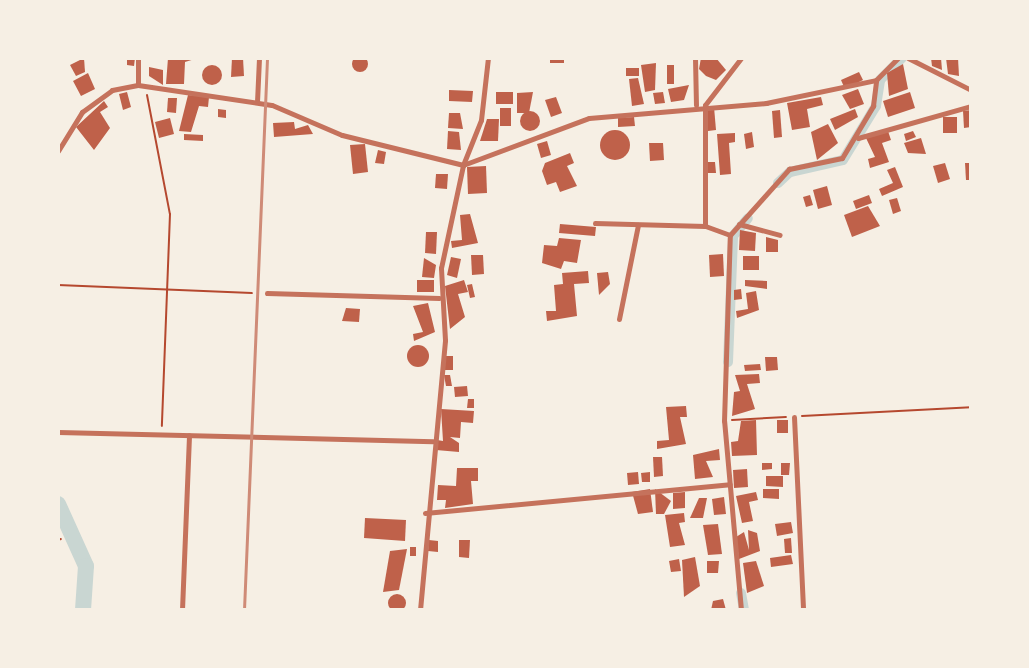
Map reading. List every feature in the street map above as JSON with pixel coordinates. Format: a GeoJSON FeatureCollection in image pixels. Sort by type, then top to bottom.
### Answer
{"type":"FeatureCollection","features":[{"type":"Feature","properties":{"kind":"street"},"geometry":{"type":"LineString","coordinates":[[138,58],[142,86]]}},
{"type":"Feature","properties":{"kind":"street"},"geometry":{"type":"LineString","coordinates":[[257,102],[259,58]]}},
{"type":"Feature","properties":{"kind":"street"},"geometry":{"type":"LineString","coordinates":[[420,610],[425,513],[445,340],[439,298],[463,165],[481,121],[488,58]]}},
{"type":"Feature","properties":{"kind":"street"},"geometry":{"type":"LineString","coordinates":[[695,58],[696,105]]}},
{"type":"Feature","properties":{"kind":"street"},"geometry":{"type":"LineString","coordinates":[[705,226],[705,105],[741,58]]}},
{"type":"Feature","properties":{"kind":"street"},"geometry":{"type":"LineString","coordinates":[[741,610],[724,421],[730,235],[789,169],[842,158],[858,138],[876,80],[898,58]]}},
{"type":"Feature","properties":{"kind":"street"},"geometry":{"type":"LineString","coordinates":[[908,58],[971,90]]}},
{"type":"Feature","properties":{"kind":"street"},"geometry":{"type":"LineString","coordinates":[[58,151],[82,112],[112,90],[142,86],[257,102],[342,135],[463,165],[589,118],[696,105],[766,103],[876,80]]}},
{"type":"Feature","properties":{"kind":"street"},"geometry":{"type":"LineString","coordinates":[[858,138],[971,106]]}},
{"type":"Feature","properties":{"kind":"street"},"geometry":{"type":"LineString","coordinates":[[595,223],[705,226],[730,235]]}},
{"type":"Feature","properties":{"kind":"street"},"geometry":{"type":"LineString","coordinates":[[739,224],[780,235]]}},
{"type":"Feature","properties":{"kind":"street"},"geometry":{"type":"LineString","coordinates":[[618,319],[638,225]]}},
{"type":"Feature","properties":{"kind":"street"},"geometry":{"type":"LineString","coordinates":[[267,293],[439,298]]}},
{"type":"Feature","properties":{"kind":"street"},"geometry":{"type":"LineString","coordinates":[[794,417],[803,610]]}},
{"type":"Feature","properties":{"kind":"street"},"geometry":{"type":"LineString","coordinates":[[58,432],[433,441]]}},
{"type":"Feature","properties":{"kind":"street"},"geometry":{"type":"LineString","coordinates":[[181,610],[189,435]]}},
{"type":"Feature","properties":{"kind":"street"},"geometry":{"type":"LineString","coordinates":[[425,513],[730,484]]}},
{"type":"Feature","properties":{"kind":"path"},"geometry":{"type":"LineString","coordinates":[[142,86],[170,214],[161,434]]}},
{"type":"Feature","properties":{"kind":"path"},"geometry":{"type":"LineString","coordinates":[[58,285],[252,293]]}},
{"type":"Feature","properties":{"kind":"path"},"geometry":{"type":"LineString","coordinates":[[724,421],[971,407]]}},
{"type":"Feature","properties":{"kind":"building"},"geometry":{"type":"Polygon","coordinates":[[[357,56],[363,56],[368,64],[366,70],[357,72],[352,67],[352,61],[357,56]]]}},
{"type":"Feature","properties":{"kind":"building"},"geometry":{"type":"Polygon","coordinates":[[[84,58],[85,72],[76,76],[70,65],[84,58]]]}},
{"type":"Feature","properties":{"kind":"building"},"geometry":{"type":"Polygon","coordinates":[[[127,58],[135,58],[134,66],[127,65],[127,58]]]}},
{"type":"Feature","properties":{"kind":"building"},"geometry":{"type":"Polygon","coordinates":[[[168,58],[198,58],[185,62],[184,84],[166,84],[168,58]]]}},
{"type":"Feature","properties":{"kind":"building"},"geometry":{"type":"Polygon","coordinates":[[[232,58],[243,58],[244,76],[231,77],[232,58]]]}},
{"type":"Feature","properties":{"kind":"building"},"geometry":{"type":"Polygon","coordinates":[[[550,58],[564,58],[564,63],[550,63],[550,58]]]}},
{"type":"Feature","properties":{"kind":"building"},"geometry":{"type":"Polygon","coordinates":[[[701,58],[716,58],[726,70],[716,80],[706,76],[699,69],[701,58]]]}},
{"type":"Feature","properties":{"kind":"building"},"geometry":{"type":"Polygon","coordinates":[[[931,58],[941,58],[942,70],[932,66],[931,58]]]}},
{"type":"Feature","properties":{"kind":"building"},"geometry":{"type":"Polygon","coordinates":[[[946,58],[958,58],[959,76],[948,74],[946,58]]]}},
{"type":"Feature","properties":{"kind":"building"},"geometry":{"type":"Polygon","coordinates":[[[656,63],[655,90],[645,92],[641,65],[656,63]]]}},
{"type":"Feature","properties":{"kind":"building"},"geometry":{"type":"Polygon","coordinates":[[[903,64],[908,89],[889,96],[887,73],[903,64]]]}},
{"type":"Feature","properties":{"kind":"building"},"geometry":{"type":"Polygon","coordinates":[[[208,65],[216,65],[222,75],[216,85],[208,85],[202,79],[202,71],[208,65]]]}},
{"type":"Feature","properties":{"kind":"building"},"geometry":{"type":"Polygon","coordinates":[[[667,65],[674,65],[674,84],[667,84],[667,65]]]}},
{"type":"Feature","properties":{"kind":"building"},"geometry":{"type":"Polygon","coordinates":[[[149,67],[163,70],[163,85],[149,76],[149,67]]]}},
{"type":"Feature","properties":{"kind":"building"},"geometry":{"type":"Polygon","coordinates":[[[626,68],[639,68],[639,76],[626,76],[626,68]]]}},
{"type":"Feature","properties":{"kind":"building"},"geometry":{"type":"Polygon","coordinates":[[[859,72],[863,80],[845,89],[841,80],[859,72]]]}},
{"type":"Feature","properties":{"kind":"building"},"geometry":{"type":"Polygon","coordinates":[[[88,73],[95,89],[81,96],[73,81],[88,73]]]}},
{"type":"Feature","properties":{"kind":"building"},"geometry":{"type":"Polygon","coordinates":[[[638,78],[644,104],[632,106],[629,79],[638,78]]]}},
{"type":"Feature","properties":{"kind":"building"},"geometry":{"type":"Polygon","coordinates":[[[689,85],[684,100],[671,102],[668,89],[689,85]]]}},
{"type":"Feature","properties":{"kind":"building"},"geometry":{"type":"Polygon","coordinates":[[[858,89],[864,104],[850,109],[842,95],[858,89]]]}},
{"type":"Feature","properties":{"kind":"building"},"geometry":{"type":"Polygon","coordinates":[[[449,90],[473,91],[472,102],[449,101],[449,90]]]}},
{"type":"Feature","properties":{"kind":"building"},"geometry":{"type":"Polygon","coordinates":[[[127,92],[131,107],[123,110],[119,94],[127,92]]]}},
{"type":"Feature","properties":{"kind":"building"},"geometry":{"type":"Polygon","coordinates":[[[496,92],[513,92],[513,104],[496,104],[496,92]]]}},
{"type":"Feature","properties":{"kind":"building"},"geometry":{"type":"Polygon","coordinates":[[[533,92],[529,113],[517,113],[517,93],[533,92]]]}},
{"type":"Feature","properties":{"kind":"building"},"geometry":{"type":"Polygon","coordinates":[[[663,92],[665,103],[655,104],[653,93],[663,92]]]}},
{"type":"Feature","properties":{"kind":"building"},"geometry":{"type":"Polygon","coordinates":[[[910,92],[915,108],[888,117],[883,101],[910,92]]]}},
{"type":"Feature","properties":{"kind":"building"},"geometry":{"type":"Polygon","coordinates":[[[188,95],[209,97],[208,107],[199,106],[191,132],[179,131],[188,95]]]}},
{"type":"Feature","properties":{"kind":"building"},"geometry":{"type":"Polygon","coordinates":[[[556,97],[562,113],[551,117],[545,100],[556,97]]]}},
{"type":"Feature","properties":{"kind":"building"},"geometry":{"type":"Polygon","coordinates":[[[821,97],[823,105],[807,109],[810,127],[792,130],[787,103],[821,97]]]}},
{"type":"Feature","properties":{"kind":"building"},"geometry":{"type":"Polygon","coordinates":[[[168,98],[177,98],[176,113],[167,112],[168,98]]]}},
{"type":"Feature","properties":{"kind":"building"},"geometry":{"type":"Polygon","coordinates":[[[104,101],[108,107],[100,112],[110,128],[94,150],[76,127],[104,101]]]}},
{"type":"Feature","properties":{"kind":"building"},"geometry":{"type":"Polygon","coordinates":[[[707,107],[714,107],[716,130],[708,131],[707,107]]]}},
{"type":"Feature","properties":{"kind":"building"},"geometry":{"type":"Polygon","coordinates":[[[500,108],[511,108],[511,126],[500,126],[500,108]]]}},
{"type":"Feature","properties":{"kind":"building"},"geometry":{"type":"Polygon","coordinates":[[[218,109],[226,110],[226,118],[218,117],[218,109]]]}},
{"type":"Feature","properties":{"kind":"building"},"geometry":{"type":"Polygon","coordinates":[[[855,109],[858,117],[835,130],[830,119],[855,109]]]}},
{"type":"Feature","properties":{"kind":"building"},"geometry":{"type":"Polygon","coordinates":[[[780,110],[782,137],[774,138],[772,111],[780,110]]]}},
{"type":"Feature","properties":{"kind":"building"},"geometry":{"type":"Polygon","coordinates":[[[971,110],[971,127],[964,128],[963,111],[971,110]]]}},
{"type":"Feature","properties":{"kind":"building"},"geometry":{"type":"Polygon","coordinates":[[[530,111],[537,114],[540,121],[537,128],[530,131],[523,128],[520,121],[523,114],[530,111]]]}},
{"type":"Feature","properties":{"kind":"building"},"geometry":{"type":"Polygon","coordinates":[[[449,113],[460,113],[463,129],[448,128],[449,113]]]}},
{"type":"Feature","properties":{"kind":"building"},"geometry":{"type":"Polygon","coordinates":[[[634,117],[635,126],[618,127],[618,118],[634,117]]]}},
{"type":"Feature","properties":{"kind":"building"},"geometry":{"type":"Polygon","coordinates":[[[943,117],[957,117],[957,133],[943,133],[943,117]]]}},
{"type":"Feature","properties":{"kind":"building"},"geometry":{"type":"Polygon","coordinates":[[[170,118],[174,134],[159,138],[155,122],[170,118]]]}},
{"type":"Feature","properties":{"kind":"building"},"geometry":{"type":"Polygon","coordinates":[[[487,119],[499,119],[498,141],[480,141],[487,119]]]}},
{"type":"Feature","properties":{"kind":"building"},"geometry":{"type":"Polygon","coordinates":[[[294,122],[295,129],[308,125],[313,134],[274,137],[273,123],[294,122]]]}},
{"type":"Feature","properties":{"kind":"building"},"geometry":{"type":"Polygon","coordinates":[[[828,124],[838,143],[817,160],[811,132],[828,124]]]}},
{"type":"Feature","properties":{"kind":"building"},"geometry":{"type":"Polygon","coordinates":[[[615,130],[621,131],[629,139],[629,151],[621,159],[615,160],[609,159],[601,151],[600,145],[601,139],[609,131],[615,130]]]}},
{"type":"Feature","properties":{"kind":"building"},"geometry":{"type":"Polygon","coordinates":[[[448,131],[459,132],[461,150],[447,149],[448,131]]]}},
{"type":"Feature","properties":{"kind":"building"},"geometry":{"type":"Polygon","coordinates":[[[888,131],[891,140],[882,143],[889,162],[870,168],[868,159],[875,157],[866,138],[888,131]]]}},
{"type":"Feature","properties":{"kind":"building"},"geometry":{"type":"Polygon","coordinates":[[[913,131],[916,137],[906,141],[904,134],[913,131]]]}},
{"type":"Feature","properties":{"kind":"building"},"geometry":{"type":"Polygon","coordinates":[[[752,132],[754,147],[746,149],[744,134],[752,132]]]}},
{"type":"Feature","properties":{"kind":"building"},"geometry":{"type":"Polygon","coordinates":[[[735,133],[735,142],[729,143],[731,174],[720,175],[717,134],[735,133]]]}},
{"type":"Feature","properties":{"kind":"building"},"geometry":{"type":"Polygon","coordinates":[[[184,134],[203,135],[203,141],[184,140],[184,134]]]}},
{"type":"Feature","properties":{"kind":"building"},"geometry":{"type":"Polygon","coordinates":[[[921,138],[926,154],[908,153],[904,143],[921,138]]]}},
{"type":"Feature","properties":{"kind":"building"},"geometry":{"type":"Polygon","coordinates":[[[547,141],[551,155],[541,158],[537,144],[547,141]]]}},
{"type":"Feature","properties":{"kind":"building"},"geometry":{"type":"Polygon","coordinates":[[[649,143],[663,143],[664,160],[650,161],[649,143]]]}},
{"type":"Feature","properties":{"kind":"building"},"geometry":{"type":"Polygon","coordinates":[[[365,144],[368,172],[353,174],[350,145],[365,144]]]}},
{"type":"Feature","properties":{"kind":"building"},"geometry":{"type":"Polygon","coordinates":[[[378,150],[386,152],[384,164],[375,163],[378,150]]]}},
{"type":"Feature","properties":{"kind":"building"},"geometry":{"type":"Polygon","coordinates":[[[570,153],[574,163],[567,166],[577,186],[560,192],[556,182],[547,185],[542,171],[545,163],[570,153]]]}},
{"type":"Feature","properties":{"kind":"building"},"geometry":{"type":"Polygon","coordinates":[[[708,162],[715,162],[716,173],[708,173],[708,162]]]}},
{"type":"Feature","properties":{"kind":"building"},"geometry":{"type":"Polygon","coordinates":[[[945,163],[950,179],[938,183],[933,166],[945,163]]]}},
{"type":"Feature","properties":{"kind":"building"},"geometry":{"type":"Polygon","coordinates":[[[965,163],[971,163],[971,180],[966,180],[965,163]]]}},
{"type":"Feature","properties":{"kind":"building"},"geometry":{"type":"Polygon","coordinates":[[[486,166],[487,193],[468,194],[467,167],[486,166]]]}},
{"type":"Feature","properties":{"kind":"building"},"geometry":{"type":"Polygon","coordinates":[[[895,167],[903,187],[882,196],[879,189],[893,183],[887,170],[895,167]]]}},
{"type":"Feature","properties":{"kind":"building"},"geometry":{"type":"Polygon","coordinates":[[[436,174],[448,174],[447,189],[435,188],[436,174]]]}},
{"type":"Feature","properties":{"kind":"building"},"geometry":{"type":"Polygon","coordinates":[[[827,186],[832,205],[818,209],[813,190],[827,186]]]}},
{"type":"Feature","properties":{"kind":"building"},"geometry":{"type":"Polygon","coordinates":[[[810,195],[813,205],[806,207],[803,197],[810,195]]]}},
{"type":"Feature","properties":{"kind":"building"},"geometry":{"type":"Polygon","coordinates":[[[869,195],[872,203],[856,209],[853,201],[869,195]]]}},
{"type":"Feature","properties":{"kind":"building"},"geometry":{"type":"Polygon","coordinates":[[[897,198],[901,211],[893,214],[889,200],[897,198]]]}},
{"type":"Feature","properties":{"kind":"building"},"geometry":{"type":"Polygon","coordinates":[[[868,206],[880,226],[852,237],[844,215],[868,206]]]}},
{"type":"Feature","properties":{"kind":"building"},"geometry":{"type":"Polygon","coordinates":[[[470,214],[478,243],[452,248],[451,241],[462,240],[460,215],[470,214]]]}},
{"type":"Feature","properties":{"kind":"building"},"geometry":{"type":"Polygon","coordinates":[[[560,224],[596,227],[595,236],[559,233],[560,224]]]}},
{"type":"Feature","properties":{"kind":"building"},"geometry":{"type":"Polygon","coordinates":[[[740,230],[756,233],[755,251],[739,250],[740,230]]]}},
{"type":"Feature","properties":{"kind":"building"},"geometry":{"type":"Polygon","coordinates":[[[426,232],[437,232],[436,254],[425,253],[426,232]]]}},
{"type":"Feature","properties":{"kind":"building"},"geometry":{"type":"Polygon","coordinates":[[[766,237],[778,240],[778,252],[766,252],[766,237]]]}},
{"type":"Feature","properties":{"kind":"building"},"geometry":{"type":"Polygon","coordinates":[[[559,238],[581,240],[577,263],[564,261],[561,269],[542,263],[544,245],[557,246],[559,238]]]}},
{"type":"Feature","properties":{"kind":"building"},"geometry":{"type":"Polygon","coordinates":[[[723,254],[724,276],[710,277],[709,255],[723,254]]]}},
{"type":"Feature","properties":{"kind":"building"},"geometry":{"type":"Polygon","coordinates":[[[471,255],[483,255],[484,274],[472,275],[471,255]]]}},
{"type":"Feature","properties":{"kind":"building"},"geometry":{"type":"Polygon","coordinates":[[[743,256],[759,256],[759,270],[743,270],[743,256]]]}},
{"type":"Feature","properties":{"kind":"building"},"geometry":{"type":"Polygon","coordinates":[[[451,257],[461,259],[457,278],[447,275],[451,257]]]}},
{"type":"Feature","properties":{"kind":"building"},"geometry":{"type":"Polygon","coordinates":[[[424,258],[436,265],[434,278],[422,277],[424,258]]]}},
{"type":"Feature","properties":{"kind":"building"},"geometry":{"type":"Polygon","coordinates":[[[588,271],[589,283],[574,284],[577,316],[547,321],[546,311],[556,311],[554,285],[563,284],[562,273],[588,271]]]}},
{"type":"Feature","properties":{"kind":"building"},"geometry":{"type":"Polygon","coordinates":[[[608,272],[610,284],[599,295],[597,273],[608,272]]]}},
{"type":"Feature","properties":{"kind":"building"},"geometry":{"type":"Polygon","coordinates":[[[417,280],[434,280],[434,292],[417,292],[417,280]]]}},
{"type":"Feature","properties":{"kind":"building"},"geometry":{"type":"Polygon","coordinates":[[[464,280],[468,292],[458,294],[465,317],[450,329],[445,286],[464,280]]]}},
{"type":"Feature","properties":{"kind":"building"},"geometry":{"type":"Polygon","coordinates":[[[745,280],[767,281],[767,289],[745,286],[745,280]]]}},
{"type":"Feature","properties":{"kind":"building"},"geometry":{"type":"Polygon","coordinates":[[[472,284],[475,297],[470,298],[467,285],[472,284]]]}},
{"type":"Feature","properties":{"kind":"building"},"geometry":{"type":"Polygon","coordinates":[[[741,289],[742,299],[734,300],[734,290],[741,289]]]}},
{"type":"Feature","properties":{"kind":"building"},"geometry":{"type":"Polygon","coordinates":[[[756,291],[759,310],[737,318],[736,311],[748,309],[746,293],[756,291]]]}},
{"type":"Feature","properties":{"kind":"building"},"geometry":{"type":"Polygon","coordinates":[[[428,303],[435,332],[414,341],[413,334],[423,332],[413,306],[428,303]]]}},
{"type":"Feature","properties":{"kind":"building"},"geometry":{"type":"Polygon","coordinates":[[[346,308],[360,309],[359,322],[342,321],[346,308]]]}},
{"type":"Feature","properties":{"kind":"building"},"geometry":{"type":"Polygon","coordinates":[[[418,345],[426,348],[429,356],[426,364],[418,367],[410,364],[407,356],[410,348],[418,345]]]}},
{"type":"Feature","properties":{"kind":"building"},"geometry":{"type":"Polygon","coordinates":[[[445,356],[453,356],[453,370],[445,370],[445,356]]]}},
{"type":"Feature","properties":{"kind":"building"},"geometry":{"type":"Polygon","coordinates":[[[765,357],[777,357],[778,370],[766,371],[765,357]]]}},
{"type":"Feature","properties":{"kind":"building"},"geometry":{"type":"Polygon","coordinates":[[[760,364],[761,370],[745,371],[744,365],[760,364]]]}},
{"type":"Feature","properties":{"kind":"building"},"geometry":{"type":"Polygon","coordinates":[[[759,374],[760,383],[747,384],[755,409],[732,416],[734,392],[740,391],[735,375],[759,374]]]}},
{"type":"Feature","properties":{"kind":"building"},"geometry":{"type":"Polygon","coordinates":[[[444,375],[450,375],[452,386],[446,386],[444,375]]]}},
{"type":"Feature","properties":{"kind":"building"},"geometry":{"type":"Polygon","coordinates":[[[467,386],[468,396],[455,397],[454,387],[467,386]]]}},
{"type":"Feature","properties":{"kind":"building"},"geometry":{"type":"Polygon","coordinates":[[[468,399],[474,399],[474,408],[467,408],[468,399]]]}},
{"type":"Feature","properties":{"kind":"building"},"geometry":{"type":"Polygon","coordinates":[[[686,406],[687,417],[680,417],[686,444],[657,449],[657,441],[669,440],[666,407],[686,406]]]}},
{"type":"Feature","properties":{"kind":"building"},"geometry":{"type":"Polygon","coordinates":[[[441,409],[474,411],[473,423],[461,422],[460,438],[450,437],[459,443],[459,452],[436,450],[437,440],[443,441],[441,409]]]}},
{"type":"Feature","properties":{"kind":"building"},"geometry":{"type":"Polygon","coordinates":[[[756,420],[757,455],[732,456],[731,442],[738,441],[741,421],[756,420]]]}},
{"type":"Feature","properties":{"kind":"building"},"geometry":{"type":"Polygon","coordinates":[[[777,420],[788,420],[788,433],[777,433],[777,420]]]}},
{"type":"Feature","properties":{"kind":"building"},"geometry":{"type":"Polygon","coordinates":[[[719,449],[720,460],[706,461],[713,477],[695,479],[693,455],[719,449]]]}},
{"type":"Feature","properties":{"kind":"building"},"geometry":{"type":"Polygon","coordinates":[[[653,457],[662,457],[663,476],[654,477],[653,457]]]}},
{"type":"Feature","properties":{"kind":"building"},"geometry":{"type":"Polygon","coordinates":[[[762,463],[772,463],[772,469],[762,470],[762,463]]]}},
{"type":"Feature","properties":{"kind":"building"},"geometry":{"type":"Polygon","coordinates":[[[781,463],[790,463],[789,475],[781,475],[781,463]]]}},
{"type":"Feature","properties":{"kind":"building"},"geometry":{"type":"Polygon","coordinates":[[[457,468],[478,468],[478,481],[471,481],[473,504],[445,508],[446,500],[437,500],[438,485],[456,486],[457,468]]]}},
{"type":"Feature","properties":{"kind":"building"},"geometry":{"type":"Polygon","coordinates":[[[747,469],[748,487],[734,488],[733,470],[747,469]]]}},
{"type":"Feature","properties":{"kind":"building"},"geometry":{"type":"Polygon","coordinates":[[[638,472],[639,484],[628,485],[627,473],[638,472]]]}},
{"type":"Feature","properties":{"kind":"building"},"geometry":{"type":"Polygon","coordinates":[[[650,472],[650,482],[642,482],[641,473],[650,472]]]}},
{"type":"Feature","properties":{"kind":"building"},"geometry":{"type":"Polygon","coordinates":[[[766,476],[783,476],[783,487],[766,486],[766,476]]]}},
{"type":"Feature","properties":{"kind":"building"},"geometry":{"type":"Polygon","coordinates":[[[650,489],[653,512],[638,514],[632,492],[650,489]]]}},
{"type":"Feature","properties":{"kind":"building"},"geometry":{"type":"Polygon","coordinates":[[[655,489],[671,501],[664,514],[656,514],[655,489]]]}},
{"type":"Feature","properties":{"kind":"building"},"geometry":{"type":"Polygon","coordinates":[[[763,489],[779,489],[779,499],[763,498],[763,489]]]}},
{"type":"Feature","properties":{"kind":"building"},"geometry":{"type":"Polygon","coordinates":[[[685,492],[685,508],[673,509],[673,493],[685,492]]]}},
{"type":"Feature","properties":{"kind":"building"},"geometry":{"type":"Polygon","coordinates":[[[756,492],[758,500],[749,502],[753,521],[742,523],[736,496],[756,492]]]}},
{"type":"Feature","properties":{"kind":"building"},"geometry":{"type":"Polygon","coordinates":[[[724,497],[726,514],[714,515],[712,499],[724,497]]]}},
{"type":"Feature","properties":{"kind":"building"},"geometry":{"type":"Polygon","coordinates":[[[699,498],[707,498],[703,518],[690,518],[699,498]]]}},
{"type":"Feature","properties":{"kind":"building"},"geometry":{"type":"Polygon","coordinates":[[[684,513],[685,522],[679,523],[685,545],[670,547],[665,515],[684,513]]]}},
{"type":"Feature","properties":{"kind":"building"},"geometry":{"type":"Polygon","coordinates":[[[365,518],[406,520],[405,541],[364,538],[365,518]]]}},
{"type":"Feature","properties":{"kind":"building"},"geometry":{"type":"Polygon","coordinates":[[[791,522],[793,533],[777,536],[775,524],[791,522]]]}},
{"type":"Feature","properties":{"kind":"building"},"geometry":{"type":"Polygon","coordinates":[[[718,524],[722,554],[708,555],[703,525],[718,524]]]}},
{"type":"Feature","properties":{"kind":"building"},"geometry":{"type":"Polygon","coordinates":[[[748,530],[757,533],[760,551],[739,559],[736,537],[744,532],[749,550],[748,530]]]}},
{"type":"Feature","properties":{"kind":"building"},"geometry":{"type":"Polygon","coordinates":[[[791,538],[792,553],[785,553],[784,539],[791,538]]]}},
{"type":"Feature","properties":{"kind":"building"},"geometry":{"type":"Polygon","coordinates":[[[429,540],[438,541],[438,552],[428,551],[429,540]]]}},
{"type":"Feature","properties":{"kind":"building"},"geometry":{"type":"Polygon","coordinates":[[[459,540],[470,540],[469,558],[459,557],[459,540]]]}},
{"type":"Feature","properties":{"kind":"building"},"geometry":{"type":"Polygon","coordinates":[[[410,547],[416,547],[416,556],[410,556],[410,547]]]}},
{"type":"Feature","properties":{"kind":"building"},"geometry":{"type":"Polygon","coordinates":[[[407,549],[399,590],[383,592],[390,551],[407,549]]]}},
{"type":"Feature","properties":{"kind":"building"},"geometry":{"type":"Polygon","coordinates":[[[791,555],[793,564],[771,567],[770,558],[791,555]]]}},
{"type":"Feature","properties":{"kind":"building"},"geometry":{"type":"Polygon","coordinates":[[[695,557],[700,586],[684,597],[682,560],[695,557]]]}},
{"type":"Feature","properties":{"kind":"building"},"geometry":{"type":"Polygon","coordinates":[[[679,559],[681,571],[671,572],[669,561],[679,559]]]}},
{"type":"Feature","properties":{"kind":"building"},"geometry":{"type":"Polygon","coordinates":[[[707,561],[719,561],[718,573],[707,573],[707,561]]]}},
{"type":"Feature","properties":{"kind":"building"},"geometry":{"type":"Polygon","coordinates":[[[756,561],[764,586],[747,593],[743,563],[756,561]]]}},
{"type":"Feature","properties":{"kind":"building"},"geometry":{"type":"Polygon","coordinates":[[[397,594],[403,597],[406,603],[403,609],[397,612],[391,609],[388,603],[391,597],[397,594]]]}},
{"type":"Feature","properties":{"kind":"building"},"geometry":{"type":"Polygon","coordinates":[[[723,599],[726,610],[711,610],[713,601],[723,599]]]}},
{"type":"Feature","properties":{"kind":"waterway"},"geometry":{"type":"LineString","coordinates":[[778,183],[790,172],[843,160],[876,106],[880,80],[902,58]]}},
{"type":"Feature","properties":{"kind":"waterway"},"geometry":{"type":"LineString","coordinates":[[728,362],[733,236],[748,218]]}},
{"type":"Feature","properties":{"kind":"waterway"},"geometry":{"type":"LineString","coordinates":[[58,504],[86,566],[83,610]]}},
{"type":"Feature","properties":{"kind":"waterway"},"geometry":{"type":"LineString","coordinates":[[741,593],[744,610]]}},
{"type":"Feature","properties":{"kind":"railway"},"geometry":{"type":"LineString","coordinates":[[244,610],[267,58]]}}]}
